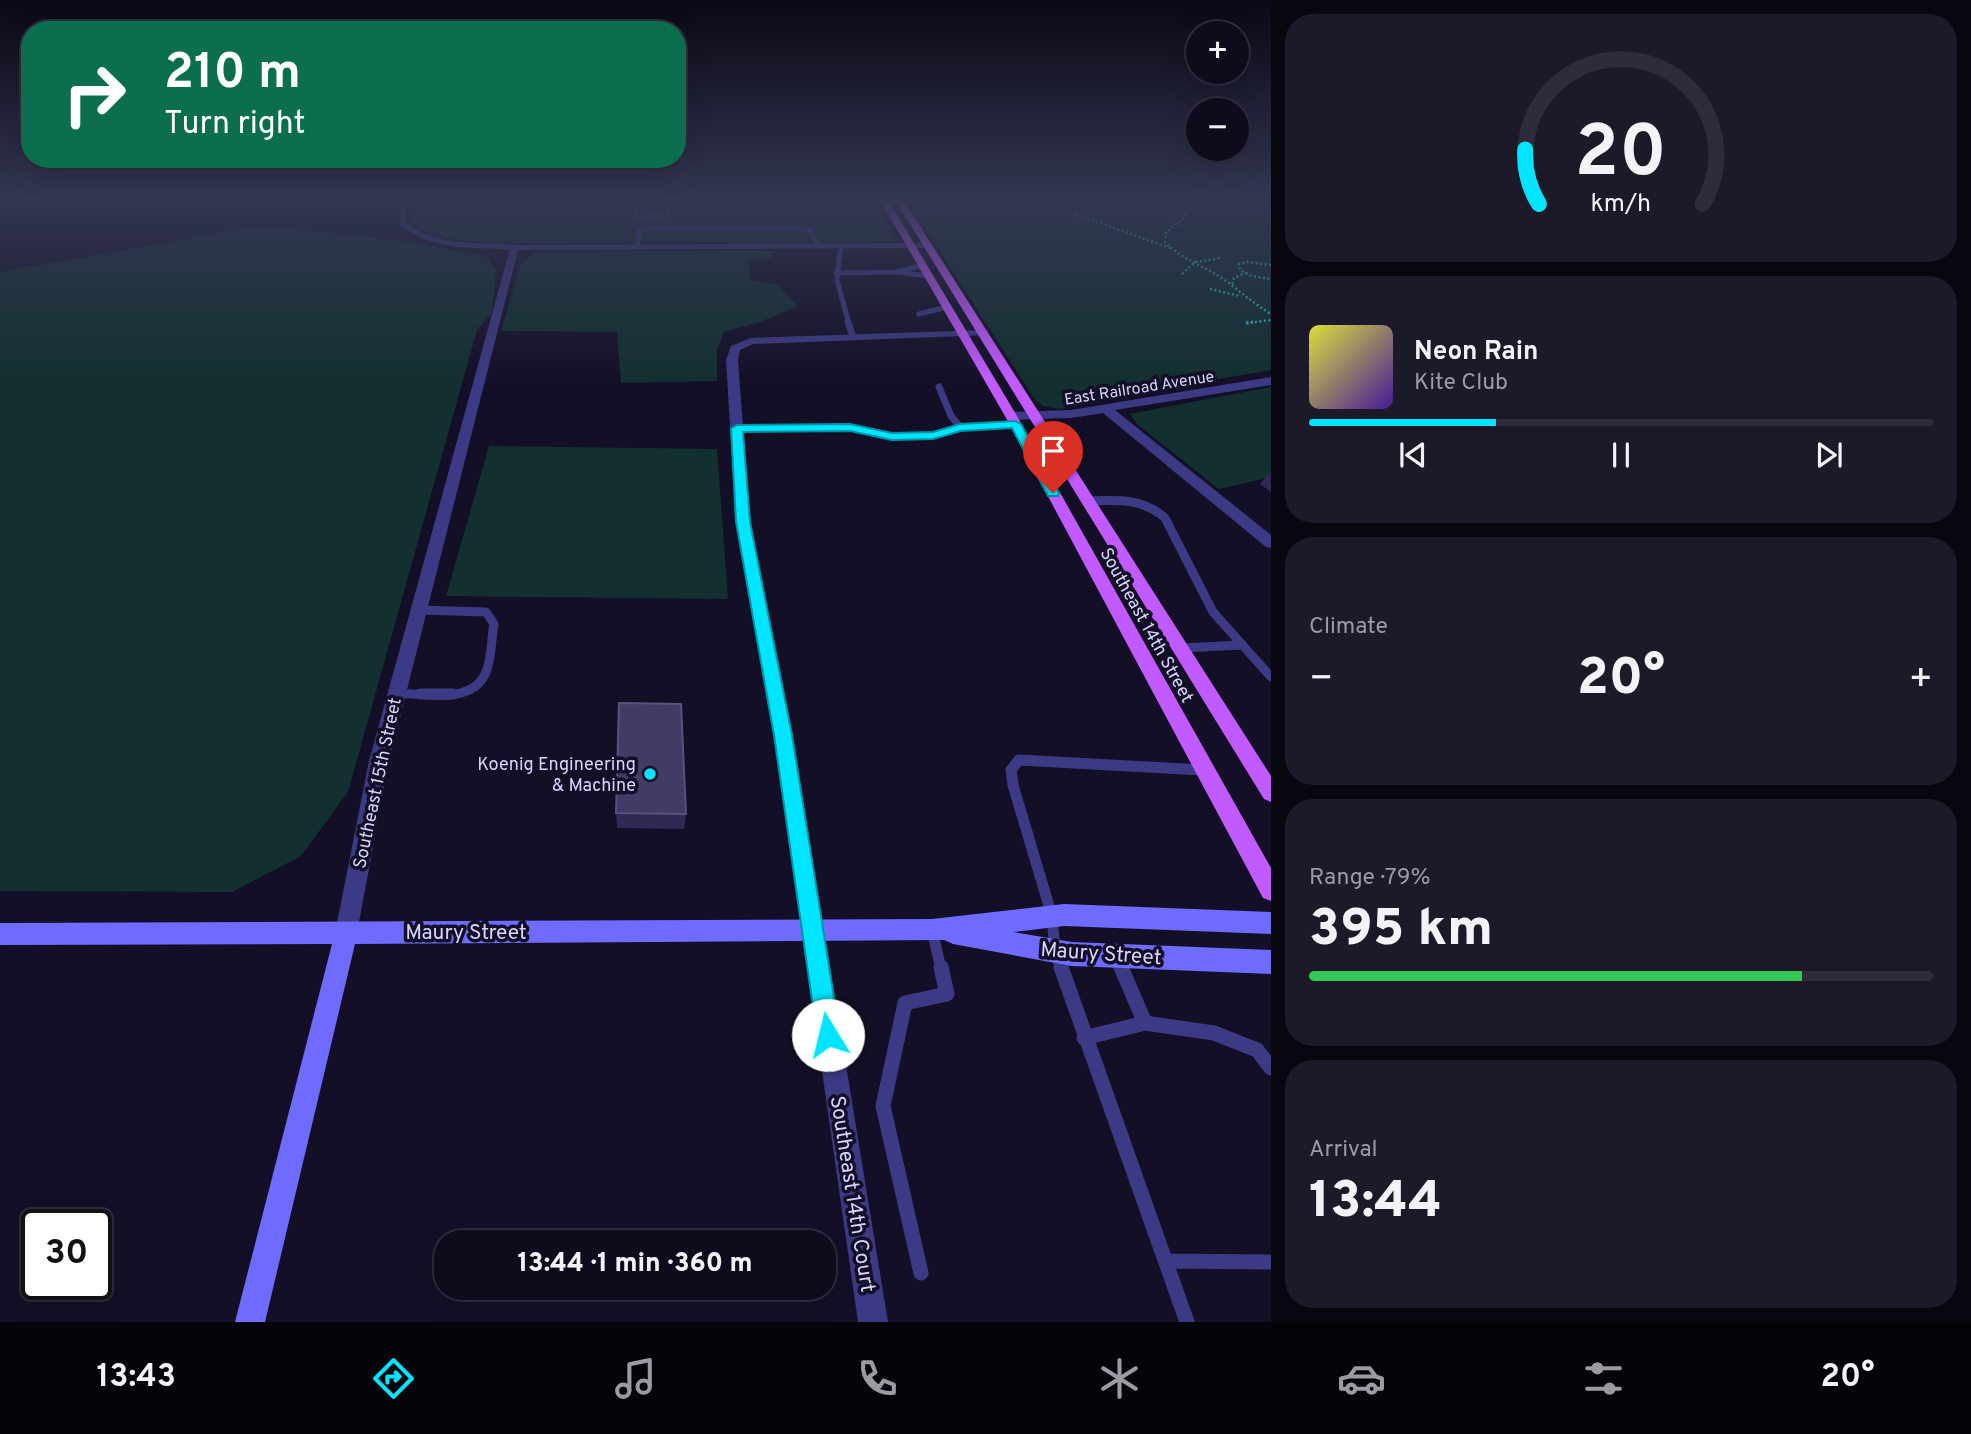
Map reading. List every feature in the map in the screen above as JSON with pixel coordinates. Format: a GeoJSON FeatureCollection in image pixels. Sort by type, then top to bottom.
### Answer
{"type":"FeatureCollection","features":[{"type":"Feature","properties":{"kind":"main road","name":"Southeast 14th Street"},"geometry":{"type":"LineString","coordinates":[[919,260],[1013,420],[1271,890]]}},
{"type":"Feature","properties":{"kind":"main road","name":"Southeast 14th Street"},"geometry":{"type":"LineString","coordinates":[[937,260],[1181,649],[1265,777],[1271,793]]}},
{"type":"Feature","properties":{"kind":"main road","name":"Maury Street"},"geometry":{"type":"LineString","coordinates":[[0,934],[932,930],[1052,916],[1271,923]]}},
{"type":"Feature","properties":{"kind":"main road","name":"Maury Street"},"geometry":{"type":"LineString","coordinates":[[932,930],[1055,951],[1271,962]]}},
{"type":"Feature","properties":{"kind":"main road","name":"Southeast 15th Street"},"geometry":{"type":"LineString","coordinates":[[250,1322],[346,933]]}},
{"type":"Feature","properties":{"kind":"street","name":"Southeast 15th Street"},"geometry":{"type":"LineString","coordinates":[[346,933],[379,761],[511,260]]}},
{"type":"Feature","properties":{"kind":"street"},"geometry":{"type":"LineString","coordinates":[[853,337],[984,334]]}},
{"type":"Feature","properties":{"kind":"street","name":"Southeast 14th Court"},"geometry":{"type":"LineString","coordinates":[[853,337],[751,341],[735,348],[732,360],[743,522],[783,735],[873,1322]]}},
{"type":"Feature","properties":{"kind":"street","name":"East Railroad Avenue"},"geometry":{"type":"LineString","coordinates":[[1013,420],[1105,409],[1271,381]]}},
{"type":"Feature","properties":{"kind":"street"},"geometry":{"type":"LineString","coordinates":[[1105,409],[1271,542]]}},
{"type":"Feature","properties":{"kind":"lane"},"geometry":{"type":"LineString","coordinates":[[838,260],[836,272],[853,337]]}},
{"type":"Feature","properties":{"kind":"lane"},"geometry":{"type":"LineString","coordinates":[[836,272],[926,271]]}},
{"type":"Feature","properties":{"kind":"lane"},"geometry":{"type":"LineString","coordinates":[[897,272],[926,271]]}},
{"type":"Feature","properties":{"kind":"lane"},"geometry":{"type":"LineString","coordinates":[[919,314],[947,307]]}},
{"type":"Feature","properties":{"kind":"lane"},"geometry":{"type":"LineString","coordinates":[[939,387],[951,416],[960,428]]}},
{"type":"Feature","properties":{"kind":"lane"},"geometry":{"type":"LineString","coordinates":[[737,428],[842,427],[892,437],[933,435],[1013,420]]}},
{"type":"Feature","properties":{"kind":"lane"},"geometry":{"type":"LineString","coordinates":[[1088,501],[1139,501],[1155,506],[1165,518],[1213,612],[1271,677]]}},
{"type":"Feature","properties":{"kind":"lane"},"geometry":{"type":"LineString","coordinates":[[397,693],[463,694],[479,686],[486,674],[494,624],[486,612],[419,610]]}},
{"type":"Feature","properties":{"kind":"lane"},"geometry":{"type":"LineString","coordinates":[[1181,649],[1243,645]]}},
{"type":"Feature","properties":{"kind":"lane"},"geometry":{"type":"LineString","coordinates":[[1187,1322],[1055,951],[1052,916],[1013,785],[1011,770],[1019,760],[1203,770]]}},
{"type":"Feature","properties":{"kind":"lane"},"geometry":{"type":"LineString","coordinates":[[921,1273],[883,1106],[905,1003],[947,994],[932,930]]}},
{"type":"Feature","properties":{"kind":"lane"},"geometry":{"type":"LineString","coordinates":[[1116,956],[1145,1023]]}},
{"type":"Feature","properties":{"kind":"lane"},"geometry":{"type":"LineString","coordinates":[[1084,1038],[1145,1023],[1214,1033],[1258,1050],[1271,1069]]}},
{"type":"Feature","properties":{"kind":"lane"},"geometry":{"type":"LineString","coordinates":[[1167,1261],[1271,1262]]}},
{"type":"Feature","properties":{"kind":"path"},"geometry":{"type":"LineString","coordinates":[[1187,260],[1232,285],[1241,296]]}},
{"type":"Feature","properties":{"kind":"path"},"geometry":{"type":"LineString","coordinates":[[1182,274],[1192,263],[1212,260]]}},
{"type":"Feature","properties":{"kind":"path"},"geometry":{"type":"LineString","coordinates":[[1247,260],[1250,262]]}},
{"type":"Feature","properties":{"kind":"path"},"geometry":{"type":"LineString","coordinates":[[1271,265],[1250,262],[1239,264],[1240,270],[1246,273],[1271,279]]}},
{"type":"Feature","properties":{"kind":"path"},"geometry":{"type":"LineString","coordinates":[[1232,285],[1234,278],[1246,273]]}},
{"type":"Feature","properties":{"kind":"path"},"geometry":{"type":"LineString","coordinates":[[1210,289],[1241,296],[1271,314]]}},
{"type":"Feature","properties":{"kind":"path"},"geometry":{"type":"LineString","coordinates":[[1246,323],[1271,320]]}},
{"type":"Feature","properties":{"kind":"green space"},"geometry":{"type":"Polygon","coordinates":[[[70,260],[489,260],[496,271],[492,313],[477,330],[348,792],[301,856],[232,892],[0,891],[0,272],[70,260]]]}},
{"type":"Feature","properties":{"kind":"green space"},"geometry":{"type":"Polygon","coordinates":[[[525,260],[762,260],[749,262],[749,280],[777,285],[798,306],[760,322],[724,332],[717,350],[717,381],[621,383],[617,332],[501,331],[520,265],[525,260]]]}},
{"type":"Feature","properties":{"kind":"green space"},"geometry":{"type":"Polygon","coordinates":[[[945,260],[1271,260],[1271,370],[1195,383],[1187,388],[1059,409],[1043,406],[1035,400],[945,260]]]}},
{"type":"Feature","properties":{"kind":"green space"},"geometry":{"type":"Polygon","coordinates":[[[1271,387],[1271,477],[1219,489],[1138,425],[1130,414],[1271,387]]]}},
{"type":"Feature","properties":{"kind":"green space"},"geometry":{"type":"Polygon","coordinates":[[[489,446],[717,449],[728,599],[446,596],[489,446]]]}},
{"type":"Feature","properties":{"kind":"building","name":"Koenig Engineering & Machine"},"geometry":{"type":"Polygon","coordinates":[[[619,703],[681,704],[686,814],[616,813],[619,703]]]}},
{"type":"Feature","properties":{"kind":"place","name":"Koenig Engineering & Machine"},"geometry":{"type":"Point","coordinates":[650,774]}},
{"type":"Feature","properties":{"kind":"route"},"geometry":{"type":"LineString","coordinates":[[828,1035],[783,735],[743,522],[737,428],[833,427],[863,429],[873,434],[892,437],[933,435],[985,424],[1015,424],[1053,493]]}}]}
